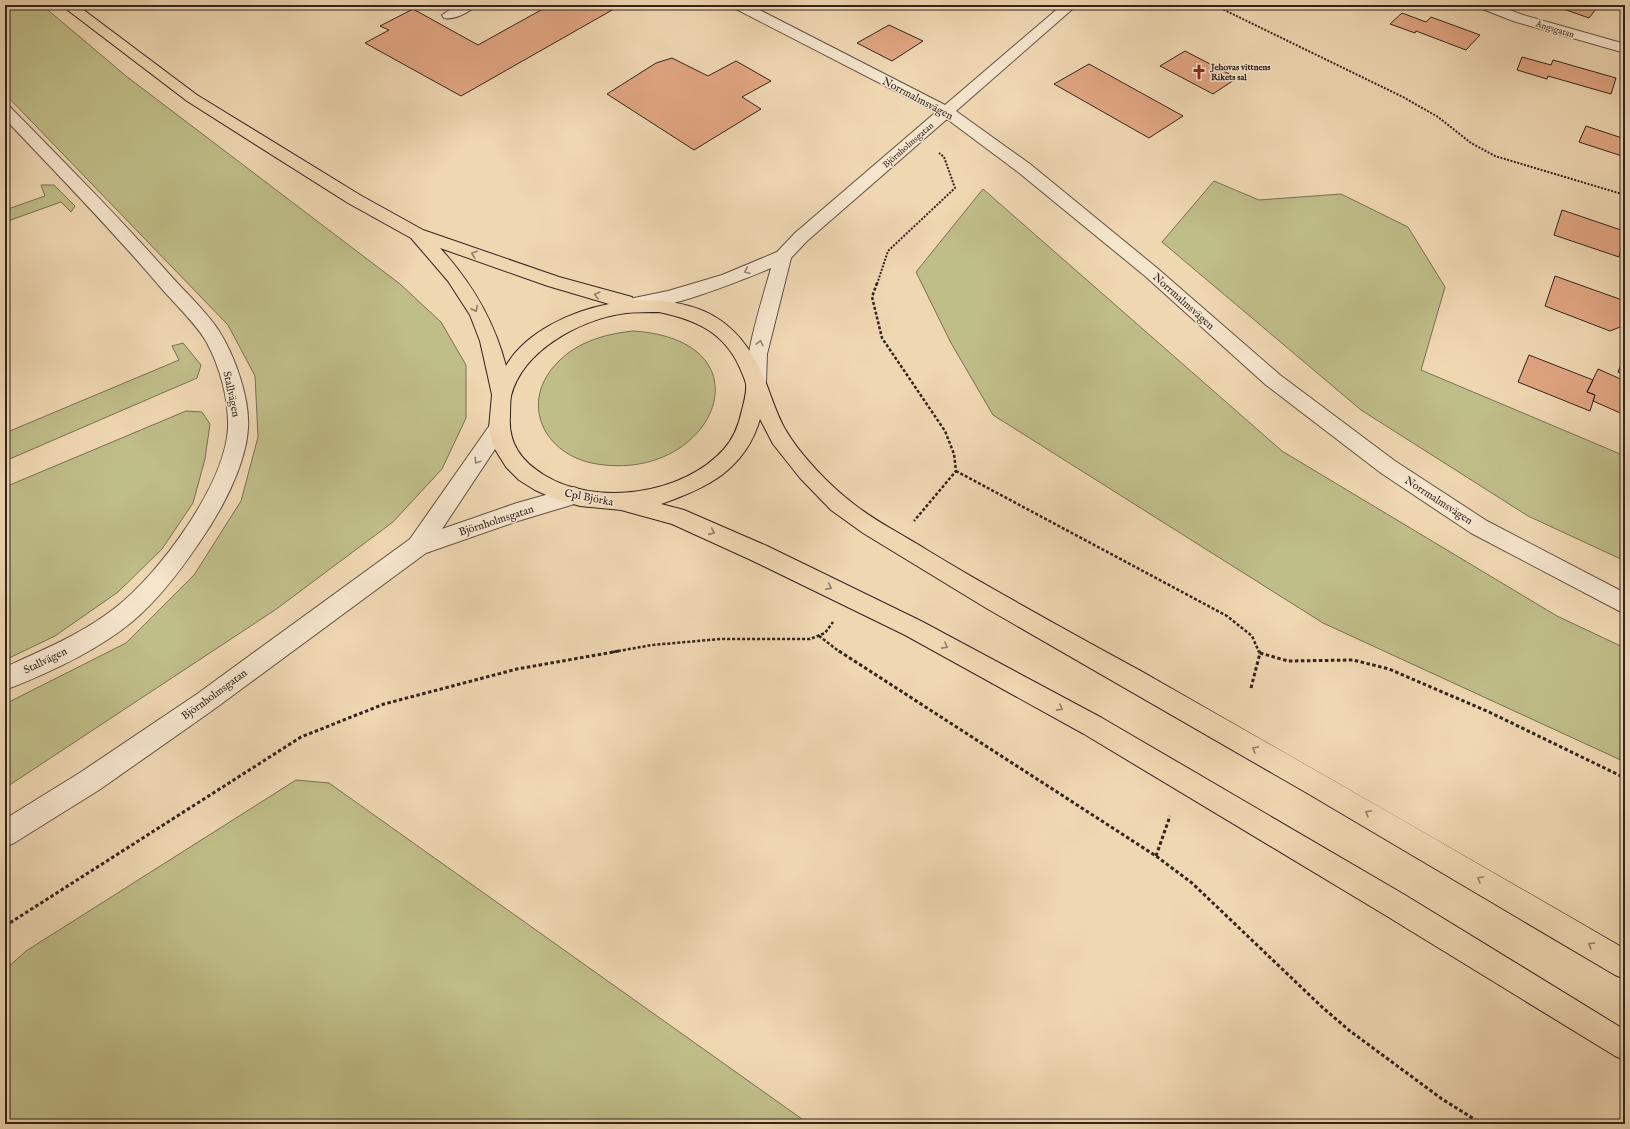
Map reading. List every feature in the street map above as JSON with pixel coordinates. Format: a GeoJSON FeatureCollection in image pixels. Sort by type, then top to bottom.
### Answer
{"type":"FeatureCollection","features":[{"type":"Feature","properties":{"kind":"highway"},"geometry":{"type":"LineString","coordinates":[[68,5],[192,98],[244,132],[354,199],[417,234],[588,293],[635,304]]}},
{"type":"Feature","properties":{"kind":"highway"},"geometry":{"type":"LineString","coordinates":[[417,234],[466,292],[489,337],[498,367],[501,398]]}},
{"type":"Feature","properties":{"kind":"highway","name":"Cpl Björka"},"geometry":{"type":"LineString","coordinates":[[635,304],[661,306],[688,312],[716,325],[732,340],[747,360],[756,382],[754,407],[744,437],[725,462],[692,482],[656,496],[618,502],[574,496],[551,488],[520,472],[506,453],[498,428],[501,398],[510,374],[529,350],[553,331],[575,319],[606,308],[635,304]]}},
{"type":"Feature","properties":{"kind":"highway"},"geometry":{"type":"LineString","coordinates":[[756,382],[778,436],[816,481],[844,509],[947,574],[1379,819],[1625,965]]}},
{"type":"Feature","properties":{"kind":"highway"},"geometry":{"type":"LineString","coordinates":[[618,502],[676,516],[759,553],[913,628],[1093,726],[1396,905],[1625,1046]]}},
{"type":"Feature","properties":{"kind":"street"},"geometry":{"type":"LineString","coordinates":[[449,15],[468,5]]}},
{"type":"Feature","properties":{"kind":"street","name":"Norrmalmsvägen"},"geometry":{"type":"LineString","coordinates":[[739,5],[947,112],[1024,168],[1151,272],[1273,380],[1388,468],[1479,527],[1625,604]]}},
{"type":"Feature","properties":{"kind":"street","name":"Björnholmsgatan"},"geometry":{"type":"LineString","coordinates":[[635,304],[669,297],[704,287],[783,256],[801,237],[1070,5]]}},
{"type":"Feature","properties":{"kind":"street","name":"Ängsgatan"},"geometry":{"type":"LineString","coordinates":[[1486,5],[1518,18],[1625,50]]}},
{"type":"Feature","properties":{"kind":"street","name":"Stallvägen"},"geometry":{"type":"LineString","coordinates":[[5,110],[137,248],[212,335],[220,347],[225,360],[237,413],[238,428],[236,443],[230,462],[215,494],[199,524],[163,576],[124,614],[99,632],[65,651],[5,679]]}},
{"type":"Feature","properties":{"kind":"street","name":"Björnholmsgatan"},"geometry":{"type":"LineString","coordinates":[[756,382],[758,354],[783,256]]}},
{"type":"Feature","properties":{"kind":"street","name":"Björnholmsgatan"},"geometry":{"type":"LineString","coordinates":[[418,546],[498,428]]}},
{"type":"Feature","properties":{"kind":"street","name":"Björnholmsgatan"},"geometry":{"type":"LineString","coordinates":[[5,834],[90,781],[205,702],[418,546],[517,512],[574,496]]}},
{"type":"Feature","properties":{"kind":"path"},"geometry":{"type":"LineString","coordinates":[[1214,5],[1405,98],[1438,117],[1471,143],[1495,156],[1625,195]]}},
{"type":"Feature","properties":{"kind":"path"},"geometry":{"type":"LineString","coordinates":[[912,523],[956,471],[954,454],[945,431],[882,338],[872,297],[888,251],[955,188],[944,157],[919,136]]}},
{"type":"Feature","properties":{"kind":"path"},"geometry":{"type":"LineString","coordinates":[[956,471],[1227,616],[1252,636],[1260,653],[1251,688]]}},
{"type":"Feature","properties":{"kind":"path"},"geometry":{"type":"LineString","coordinates":[[5,926],[301,737],[384,704],[517,669],[652,645],[720,638],[810,639],[825,633],[837,617]]}},
{"type":"Feature","properties":{"kind":"path"},"geometry":{"type":"LineString","coordinates":[[818,635],[836,650],[1156,856],[1192,883],[1322,1007],[1350,1030],[1442,1099],[1482,1124]]}},
{"type":"Feature","properties":{"kind":"path"},"geometry":{"type":"LineString","coordinates":[[1260,653],[1288,661],[1353,660],[1389,669],[1489,712],[1625,778]]}},
{"type":"Feature","properties":{"kind":"path"},"geometry":{"type":"LineString","coordinates":[[1156,856],[1170,816]]}},
{"type":"Feature","properties":{"kind":"shaded area"},"geometry":{"type":"Polygon","coordinates":[[[5,5],[42,5],[126,76],[400,284],[441,322],[466,365],[466,418],[442,469],[393,522],[275,610],[5,788],[5,704],[126,643],[194,575],[241,501],[258,437],[255,376],[228,325],[5,94],[5,5]]]}},
{"type":"Feature","properties":{"kind":"shaded area"},"geometry":{"type":"Polygon","coordinates":[[[1214,181],[1259,200],[1341,194],[1408,227],[1445,287],[1421,370],[1625,456],[1625,561],[1528,516],[1361,410],[1162,242],[1214,181]]]}},
{"type":"Feature","properties":{"kind":"shaded area"},"geometry":{"type":"Polygon","coordinates":[[[41,185],[54,185],[75,206],[71,212],[61,202],[5,222],[5,210],[45,196],[41,185]]]}},
{"type":"Feature","properties":{"kind":"shaded area"},"geometry":{"type":"Polygon","coordinates":[[[983,189],[1282,451],[1557,616],[1625,648],[1625,762],[1323,623],[993,415],[951,343],[916,272],[983,189]]]}},
{"type":"Feature","properties":{"kind":"shaded area"},"geometry":{"type":"Polygon","coordinates":[[[633,331],[677,340],[703,358],[715,382],[712,408],[697,433],[672,452],[638,464],[597,464],[578,459],[563,450],[551,439],[542,425],[539,409],[540,393],[546,377],[559,361],[575,348],[593,340],[613,334],[633,331]]]}},
{"type":"Feature","properties":{"kind":"shaded area"},"geometry":{"type":"Polygon","coordinates":[[[183,343],[201,365],[197,378],[5,461],[5,433],[179,360],[172,346],[183,343]]]}},
{"type":"Feature","properties":{"kind":"shaded area"},"geometry":{"type":"Polygon","coordinates":[[[186,411],[202,412],[210,424],[205,459],[193,503],[162,549],[118,592],[55,636],[5,660],[5,487],[186,411]]]}},
{"type":"Feature","properties":{"kind":"shaded area"},"geometry":{"type":"Polygon","coordinates":[[[296,780],[329,783],[809,1124],[5,1124],[5,970],[26,951],[296,780]]]}},
{"type":"Feature","properties":{"kind":"building"},"geometry":{"type":"Polygon","coordinates":[[[550,5],[621,5],[461,96],[365,43],[389,30],[380,26],[413,9],[478,45],[550,5]]]}},
{"type":"Feature","properties":{"kind":"building"},"geometry":{"type":"Polygon","coordinates":[[[1533,5],[1551,5],[1547,10],[1533,5]]]}},
{"type":"Feature","properties":{"kind":"building"},"geometry":{"type":"Polygon","coordinates":[[[1552,5],[1599,5],[1589,18],[1552,5]]]}},
{"type":"Feature","properties":{"kind":"building"},"geometry":{"type":"Polygon","coordinates":[[[1402,13],[1426,22],[1431,17],[1480,35],[1466,50],[1416,31],[1415,33],[1390,24],[1402,13]]]}},
{"type":"Feature","properties":{"kind":"building"},"geometry":{"type":"Polygon","coordinates":[[[889,25],[923,41],[892,61],[857,43],[889,25]]]}},
{"type":"Feature","properties":{"kind":"building","name":"Jehovas vittnens Rikets sal"},"geometry":{"type":"Polygon","coordinates":[[[1185,51],[1237,78],[1213,94],[1160,66],[1185,51]]]}},
{"type":"Feature","properties":{"kind":"building"},"geometry":{"type":"Polygon","coordinates":[[[1522,57],[1551,65],[1553,60],[1616,78],[1611,94],[1548,76],[1547,79],[1517,70],[1522,57]]]}},
{"type":"Feature","properties":{"kind":"building"},"geometry":{"type":"Polygon","coordinates":[[[672,58],[708,76],[736,61],[771,81],[742,97],[761,109],[694,150],[607,94],[656,63],[672,58]]]}},
{"type":"Feature","properties":{"kind":"building"},"geometry":{"type":"Polygon","coordinates":[[[1089,64],[1183,116],[1149,138],[1054,84],[1089,64]]]}},
{"type":"Feature","properties":{"kind":"building"},"geometry":{"type":"Polygon","coordinates":[[[1586,126],[1625,139],[1625,157],[1579,142],[1586,126]]]}},
{"type":"Feature","properties":{"kind":"building"},"geometry":{"type":"Polygon","coordinates":[[[1562,210],[1621,230],[1622,224],[1625,225],[1625,251],[1621,249],[1619,257],[1554,235],[1562,210]]]}},
{"type":"Feature","properties":{"kind":"building"},"geometry":{"type":"Polygon","coordinates":[[[1555,276],[1622,300],[1623,296],[1625,297],[1625,325],[1610,331],[1545,306],[1555,276]]]}},
{"type":"Feature","properties":{"kind":"building"},"geometry":{"type":"Polygon","coordinates":[[[1529,355],[1593,380],[1587,392],[1595,395],[1590,411],[1518,382],[1529,355]]]}},
{"type":"Feature","properties":{"kind":"building"},"geometry":{"type":"Polygon","coordinates":[[[1622,362],[1625,364],[1625,375],[1618,372],[1622,362]]]}},
{"type":"Feature","properties":{"kind":"building"},"geometry":{"type":"Polygon","coordinates":[[[1598,369],[1625,381],[1625,415],[1593,401],[1595,395],[1587,392],[1598,369]]]}},
{"type":"Feature","properties":{"kind":"place","name":"Jehovas vittnens Rikets sal"},"geometry":{"type":"Point","coordinates":[1199,72]}}]}
